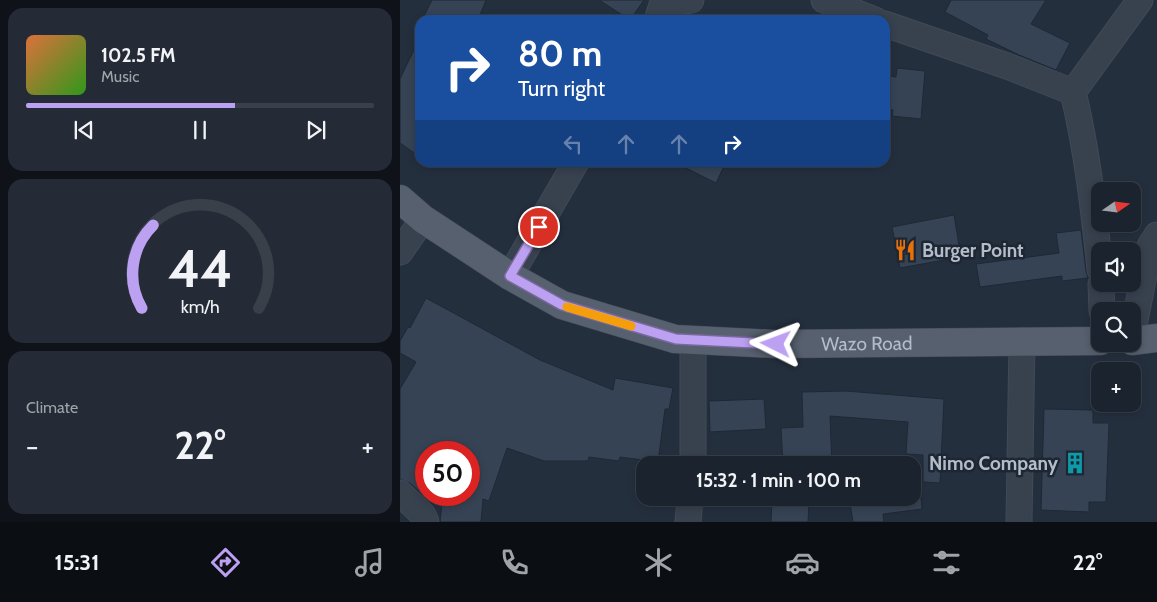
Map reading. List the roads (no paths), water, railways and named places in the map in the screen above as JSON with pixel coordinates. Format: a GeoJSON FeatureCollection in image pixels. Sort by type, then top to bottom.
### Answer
{"type":"FeatureCollection","features":[{"type":"Feature","properties":{"kind":"main road","name":"Wazo Road"},"geometry":{"type":"LineString","coordinates":[[400,199],[423,219],[510,276],[562,305],[676,339],[776,344],[1091,341]]}},
{"type":"Feature","properties":{"kind":"main road"},"geometry":{"type":"LineString","coordinates":[[1141,340],[1157,338]]}},
{"type":"Feature","properties":{"kind":"street"},"geometry":{"type":"LineString","coordinates":[[658,15],[662,5],[691,0]]}},
{"type":"Feature","properties":{"kind":"street"},"geometry":{"type":"LineString","coordinates":[[824,0],[862,15]]}},
{"type":"Feature","properties":{"kind":"street"},"geometry":{"type":"LineString","coordinates":[[1072,92],[1140,0]]}},
{"type":"Feature","properties":{"kind":"street"},"geometry":{"type":"LineString","coordinates":[[890,26],[1007,66],[1072,92]]}},
{"type":"Feature","properties":{"kind":"street"},"geometry":{"type":"LineString","coordinates":[[1072,92],[1080,124],[1096,242]]}},
{"type":"Feature","properties":{"kind":"street"},"geometry":{"type":"LineString","coordinates":[[510,276],[573,167]]}},
{"type":"Feature","properties":{"kind":"street"},"geometry":{"type":"LineString","coordinates":[[400,252],[423,219]]}},
{"type":"Feature","properties":{"kind":"street"},"geometry":{"type":"LineString","coordinates":[[1139,302],[1150,246],[1157,235]]}},
{"type":"Feature","properties":{"kind":"street"},"geometry":{"type":"LineString","coordinates":[[692,456],[693,340]]}},
{"type":"Feature","properties":{"kind":"street"},"geometry":{"type":"LineString","coordinates":[[1018,522],[1022,341]]}},
{"type":"Feature","properties":{"kind":"street"},"geometry":{"type":"LineString","coordinates":[[400,493],[423,515],[426,522]]}},
{"type":"Feature","properties":{"kind":"street"},"geometry":{"type":"LineString","coordinates":[[688,522],[689,506]]}},
{"type":"Feature","properties":{"kind":"place","name":"Burger Point"},"geometry":{"type":"Point","coordinates":[905,250]}},
{"type":"Feature","properties":{"kind":"place","name":"Nimo Company"},"geometry":{"type":"Point","coordinates":[1075,463]}}]}
